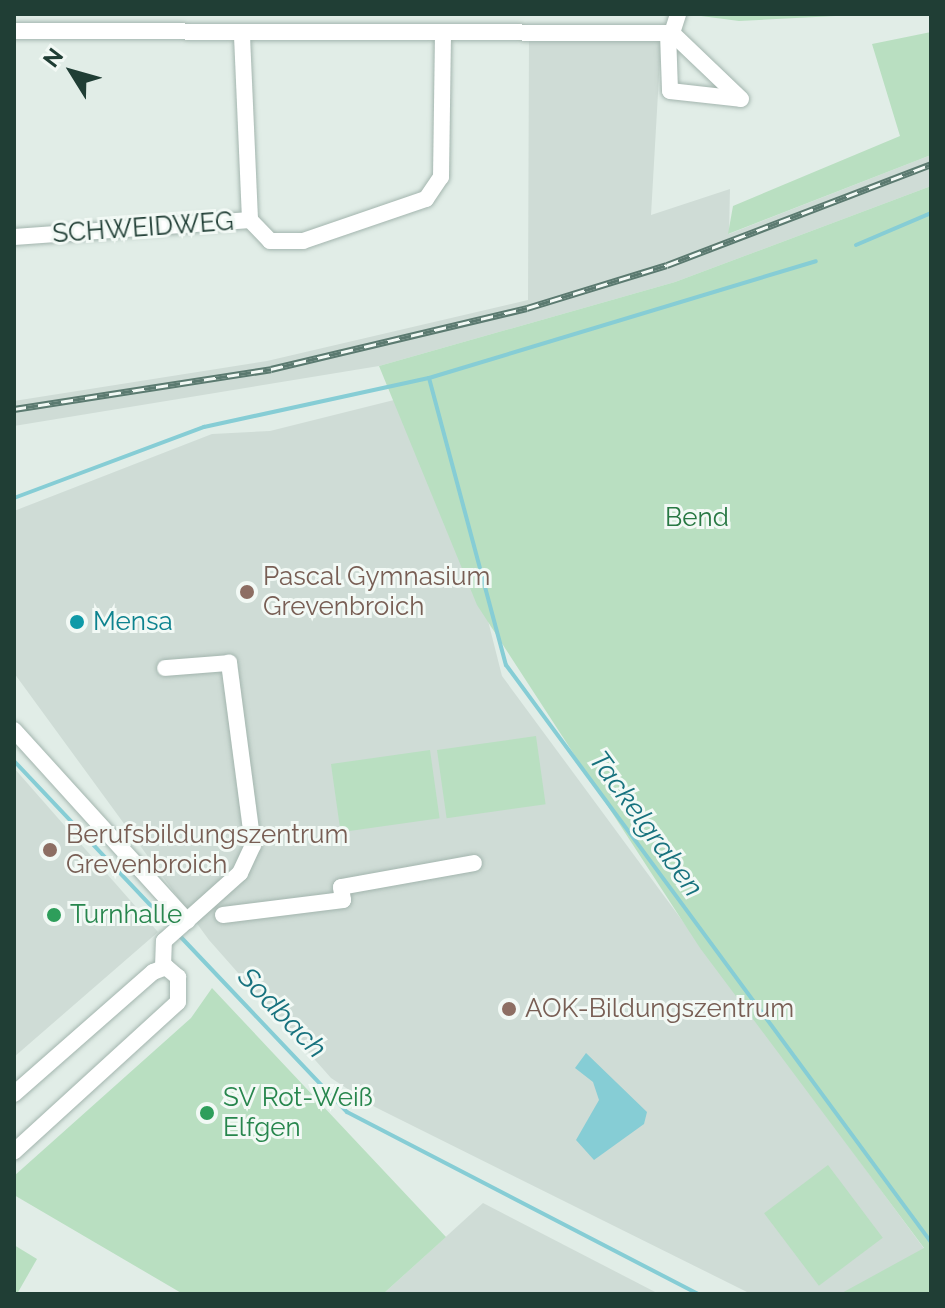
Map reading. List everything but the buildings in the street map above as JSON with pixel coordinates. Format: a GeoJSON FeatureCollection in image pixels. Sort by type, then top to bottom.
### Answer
{"type":"FeatureCollection","features":[{"type":"Feature","properties":{"kind":"street"},"geometry":{"type":"LineString","coordinates":[[14,31],[242,36],[670,33],[741,99],[670,91],[670,33],[678,14]]}},
{"type":"Feature","properties":{"kind":"street","name":"SCHWEIDWEG"},"geometry":{"type":"LineString","coordinates":[[14,237],[250,220],[270,241],[303,241],[420,202],[439,185],[443,34]]}},
{"type":"Feature","properties":{"kind":"street"},"geometry":{"type":"LineString","coordinates":[[242,36],[250,220]]}},
{"type":"Feature","properties":{"kind":"street"},"geometry":{"type":"LineString","coordinates":[[14,1094],[163,967],[164,941],[240,873],[252,840],[229,663],[165,668]]}},
{"type":"Feature","properties":{"kind":"street"},"geometry":{"type":"LineString","coordinates":[[14,730],[187,921]]}},
{"type":"Feature","properties":{"kind":"street"},"geometry":{"type":"LineString","coordinates":[[223,915],[343,900],[341,887],[474,863]]}},
{"type":"Feature","properties":{"kind":"street"},"geometry":{"type":"LineString","coordinates":[[14,1152],[178,1002],[182,984],[163,967]]}},
{"type":"Feature","properties":{"kind":"shaded area"},"geometry":{"type":"Polygon","coordinates":[[[529,34],[661,41],[651,215],[730,189],[729,234],[931,155],[931,186],[675,282],[379,366],[14,426],[14,401],[267,361],[528,300],[529,34]]]}},
{"type":"Feature","properties":{"kind":"shaded area"},"geometry":{"type":"Polygon","coordinates":[[[430,391],[502,676],[928,1254],[842,1294],[751,1294],[375,1107],[331,1078],[209,940],[14,673],[14,511],[212,434],[270,431],[430,391]]]}},
{"type":"Feature","properties":{"kind":"shaded area","name":"Berufsbildungszentrum Grevenbroich"},"geometry":{"type":"Polygon","coordinates":[[[14,768],[158,932],[14,1057],[14,768]]]}},
{"type":"Feature","properties":{"kind":"shaded area"},"geometry":{"type":"Polygon","coordinates":[[[483,1203],[659,1294],[383,1294],[483,1203]]]}},
{"type":"Feature","properties":{"kind":"green space"},"geometry":{"type":"Polygon","coordinates":[[[686,14],[874,14],[739,21],[686,14]]]}},
{"type":"Feature","properties":{"kind":"green space"},"geometry":{"type":"Polygon","coordinates":[[[931,32],[931,155],[728,234],[733,206],[900,136],[872,44],[931,32]]]}},
{"type":"Feature","properties":{"kind":"green space","name":"Bend"},"geometry":{"type":"Polygon","coordinates":[[[931,186],[931,1294],[840,1294],[924,1248],[700,948],[477,605],[379,366],[675,282],[931,186]]]}},
{"type":"Feature","properties":{"kind":"green space"},"geometry":{"type":"Polygon","coordinates":[[[536,736],[546,804],[447,818],[437,750],[536,736]]]}},
{"type":"Feature","properties":{"kind":"green space"},"geometry":{"type":"Polygon","coordinates":[[[430,750],[440,818],[341,832],[331,764],[430,750]]]}},
{"type":"Feature","properties":{"kind":"green space","name":"SV Rot-Weiß Elfgen"},"geometry":{"type":"Polygon","coordinates":[[[212,988],[446,1237],[383,1294],[183,1294],[14,1195],[14,1176],[191,1018],[212,988]]]}},
{"type":"Feature","properties":{"kind":"green space"},"geometry":{"type":"Polygon","coordinates":[[[828,1165],[883,1238],[819,1286],[764,1213],[828,1165]]]}},
{"type":"Feature","properties":{"kind":"green space"},"geometry":{"type":"Polygon","coordinates":[[[14,1245],[37,1259],[17,1294],[14,1294],[14,1245]]]}},
{"type":"Feature","properties":{"kind":"water"},"geometry":{"type":"Polygon","coordinates":[[[586,1053],[647,1112],[644,1124],[594,1160],[576,1140],[599,1100],[593,1082],[575,1068],[586,1053]]]}},
{"type":"Feature","properties":{"kind":"waterway"},"geometry":{"type":"LineString","coordinates":[[856,245],[931,213]]}},
{"type":"Feature","properties":{"kind":"waterway"},"geometry":{"type":"LineString","coordinates":[[14,498],[204,427],[429,378],[816,261]]}},
{"type":"Feature","properties":{"kind":"waterway","name":"Tackelgraben"},"geometry":{"type":"LineString","coordinates":[[429,378],[506,665],[931,1242]]}},
{"type":"Feature","properties":{"kind":"waterway","name":"Sodbach"},"geometry":{"type":"LineString","coordinates":[[14,761],[171,927]]}},
{"type":"Feature","properties":{"kind":"waterway","name":"Sodbach"},"geometry":{"type":"LineString","coordinates":[[177,933],[347,1112],[698,1294]]}},
{"type":"Feature","properties":{"kind":"railway"},"geometry":{"type":"LineString","coordinates":[[14,409],[271,369],[527,308],[667,265],[931,164]]}},
{"type":"Feature","properties":{"kind":"place","name":"Pascal Gymnasium Grevenbroich"},"geometry":{"type":"Point","coordinates":[247,592]}},
{"type":"Feature","properties":{"kind":"place","name":"Mensa"},"geometry":{"type":"Point","coordinates":[77,622]}},
{"type":"Feature","properties":{"kind":"place","name":"Berufsbildungszentrum Grevenbroich"},"geometry":{"type":"Point","coordinates":[50,850]}},
{"type":"Feature","properties":{"kind":"place","name":"Turnhalle"},"geometry":{"type":"Point","coordinates":[54,915]}},
{"type":"Feature","properties":{"kind":"place","name":"AOK-Bildungszentrum"},"geometry":{"type":"Point","coordinates":[509,1009]}},
{"type":"Feature","properties":{"kind":"place","name":"SV Rot-Weiß Elfgen"},"geometry":{"type":"Point","coordinates":[207,1113]}}]}
